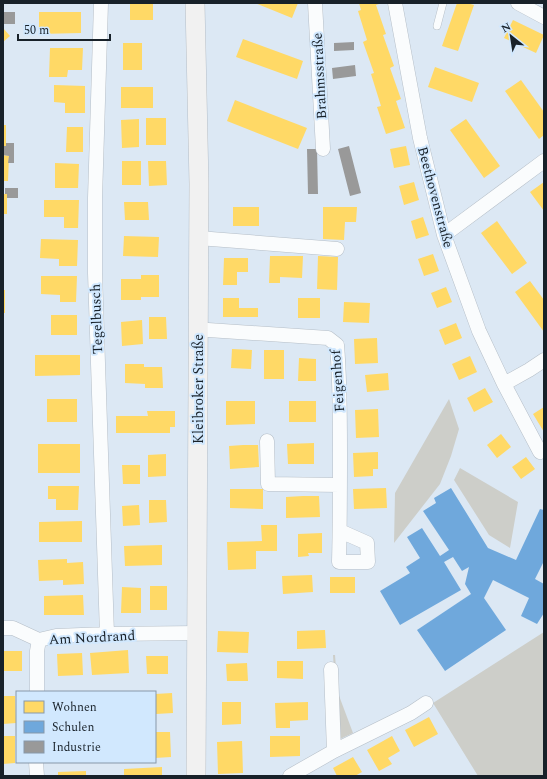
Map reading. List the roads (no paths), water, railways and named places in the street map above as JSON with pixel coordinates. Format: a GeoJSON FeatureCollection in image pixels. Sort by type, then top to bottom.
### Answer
{"type":"FeatureCollection","features":[{"type":"Feature","properties":{"kind":"street","name":"Tegelbusch"},"geometry":{"type":"LineString","coordinates":[[101,3],[94,273],[107,634]]}},
{"type":"Feature","properties":{"kind":"street","name":"Kleibroker Straße"},"geometry":{"type":"LineString","coordinates":[[195,3],[198,176],[196,776]]}},
{"type":"Feature","properties":{"kind":"street","name":"Brahmsstraße"},"geometry":{"type":"LineString","coordinates":[[315,3],[323,149]]}},
{"type":"Feature","properties":{"kind":"street","name":"Beethovenstraße"},"geometry":{"type":"LineString","coordinates":[[395,3],[420,138],[444,235],[479,331],[504,384],[540,452]]}},
{"type":"Feature","properties":{"kind":"street"},"geometry":{"type":"LineString","coordinates":[[518,3],[544,17]]}},
{"type":"Feature","properties":{"kind":"street"},"geometry":{"type":"LineString","coordinates":[[444,235],[544,161]]}},
{"type":"Feature","properties":{"kind":"street"},"geometry":{"type":"LineString","coordinates":[[198,238],[337,249]]}},
{"type":"Feature","properties":{"kind":"street","name":"Feigenhof"},"geometry":{"type":"LineString","coordinates":[[198,330],[328,338],[337,345],[339,372],[340,531]]}},
{"type":"Feature","properties":{"kind":"street"},"geometry":{"type":"LineString","coordinates":[[504,384],[544,360]]}},
{"type":"Feature","properties":{"kind":"street"},"geometry":{"type":"LineString","coordinates":[[268,441],[268,484],[340,485]]}},
{"type":"Feature","properties":{"kind":"street"},"geometry":{"type":"LineString","coordinates":[[3,628],[14,628],[39,640]]}},
{"type":"Feature","properties":{"kind":"street","name":"Am Nordrand"},"geometry":{"type":"LineString","coordinates":[[37,691],[39,640],[56,636],[197,633]]}},
{"type":"Feature","properties":{"kind":"street"},"geometry":{"type":"LineString","coordinates":[[331,669],[334,751]]}},
{"type":"Feature","properties":{"kind":"street"},"geometry":{"type":"LineString","coordinates":[[290,776],[334,751],[411,713],[426,703]]}},
{"type":"Feature","properties":{"kind":"street"},"geometry":{"type":"LineString","coordinates":[[36,763],[37,776]]}},
{"type":"Feature","properties":{"kind":"lane"},"geometry":{"type":"LineString","coordinates":[[437,26],[443,3]]}}]}
